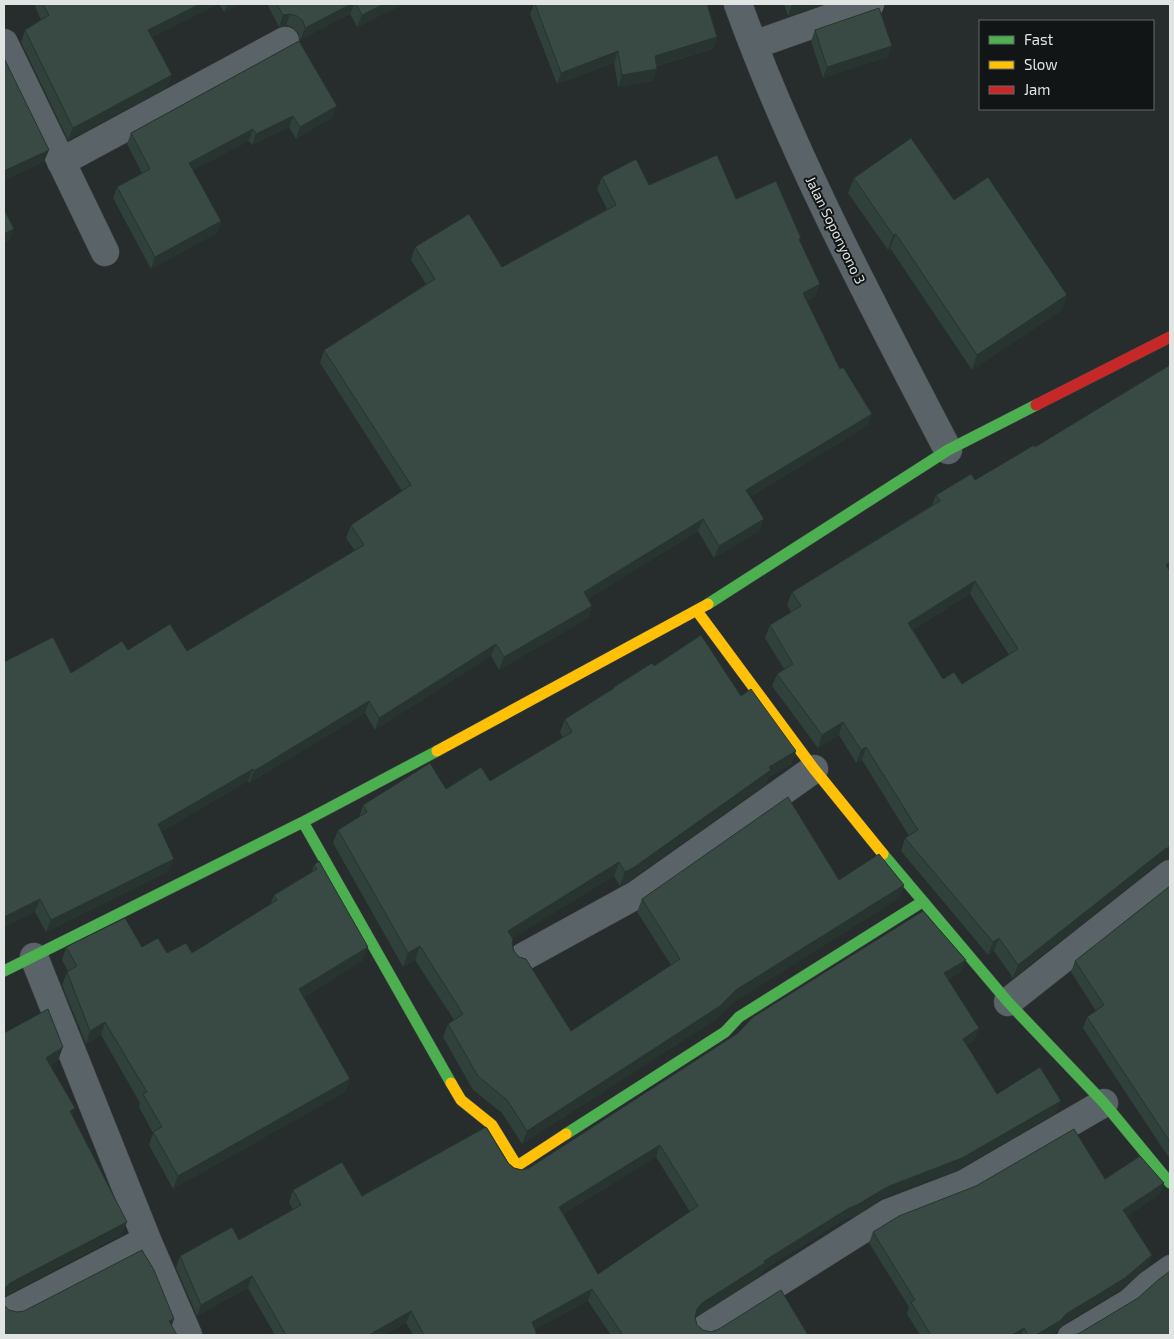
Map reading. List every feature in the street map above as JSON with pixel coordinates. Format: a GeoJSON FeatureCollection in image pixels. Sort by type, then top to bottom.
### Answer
{"type":"FeatureCollection","features":[{"type":"Feature","properties":{"kind":"street","name":"Jalan Soponyono 3"},"geometry":{"type":"LineString","coordinates":[[738,4],[785,122],[839,241],[948,450]]}},
{"type":"Feature","properties":{"kind":"street"},"geometry":{"type":"LineString","coordinates":[[754,45],[870,4]]}},
{"type":"Feature","properties":{"kind":"street"},"geometry":{"type":"LineString","coordinates":[[61,162],[285,41]]}},
{"type":"Feature","properties":{"kind":"street"},"geometry":{"type":"LineString","coordinates":[[4,43],[105,252]]}},
{"type":"Feature","properties":{"kind":"street"},"geometry":{"type":"LineString","coordinates":[[4,971],[302,822],[697,611],[948,450],[1170,337]]}},
{"type":"Feature","properties":{"kind":"street"},"geometry":{"type":"LineString","coordinates":[[697,611],[814,769],[922,902],[1008,1002],[1104,1103],[1170,1183]]}},
{"type":"Feature","properties":{"kind":"street"},"geometry":{"type":"LineString","coordinates":[[522,957],[636,895],[814,769]]}},
{"type":"Feature","properties":{"kind":"street"},"geometry":{"type":"LineString","coordinates":[[302,822],[461,1100],[492,1125],[517,1166],[725,1032],[739,1017],[922,902]]}},
{"type":"Feature","properties":{"kind":"street"},"geometry":{"type":"LineString","coordinates":[[1008,1002],[1170,874]]}},
{"type":"Feature","properties":{"kind":"street"},"geometry":{"type":"LineString","coordinates":[[34,957],[147,1240],[188,1335]]}},
{"type":"Feature","properties":{"kind":"street"},"geometry":{"type":"LineString","coordinates":[[706,1328],[888,1213],[964,1184],[1104,1103]]}},
{"type":"Feature","properties":{"kind":"street"},"geometry":{"type":"LineString","coordinates":[[12,1310],[147,1240]]}},
{"type":"Feature","properties":{"kind":"lane"},"geometry":{"type":"LineString","coordinates":[[1068,1335],[1128,1299],[1146,1282],[1170,1265]]}},
{"type":"Feature","properties":{"kind":"building"},"geometry":{"type":"Polygon","coordinates":[[[43,4],[200,4],[148,30],[172,75],[73,128],[25,30],[49,15],[43,4]]]}},
{"type":"Feature","properties":{"kind":"building"},"geometry":{"type":"Polygon","coordinates":[[[277,4],[351,4],[305,28],[303,21],[297,16],[283,15],[277,4]]]}},
{"type":"Feature","properties":{"kind":"building"},"geometry":{"type":"Polygon","coordinates":[[[356,4],[384,4],[362,15],[356,4]]]}},
{"type":"Feature","properties":{"kind":"building"},"geometry":{"type":"Polygon","coordinates":[[[535,4],[707,4],[717,37],[655,56],[657,69],[622,75],[618,51],[561,73],[535,4]]]}},
{"type":"Feature","properties":{"kind":"building"},"geometry":{"type":"Polygon","coordinates":[[[879,8],[892,46],[827,67],[815,30],[879,8]]]}},
{"type":"Feature","properties":{"kind":"building"},"geometry":{"type":"Polygon","coordinates":[[[299,41],[337,106],[300,127],[293,116],[256,134],[253,129],[189,163],[221,221],[155,257],[117,187],[150,169],[131,133],[299,41]]]}},
{"type":"Feature","properties":{"kind":"building"},"geometry":{"type":"Polygon","coordinates":[[[4,58],[49,150],[4,171],[4,58]]]}},
{"type":"Feature","properties":{"kind":"building"},"geometry":{"type":"Polygon","coordinates":[[[911,138],[954,200],[988,177],[1067,295],[977,355],[896,234],[893,235],[854,178],[911,138]]]}},
{"type":"Feature","properties":{"kind":"building"},"geometry":{"type":"Polygon","coordinates":[[[717,155],[736,199],[776,181],[801,238],[799,239],[820,284],[803,293],[840,369],[843,367],[872,414],[746,490],[764,519],[719,546],[703,519],[584,592],[592,606],[504,657],[496,644],[379,718],[369,701],[254,771],[253,769],[158,824],[174,859],[51,920],[40,899],[4,917],[4,662],[53,637],[71,673],[122,641],[128,650],[170,624],[187,651],[364,545],[351,525],[411,485],[324,350],[435,279],[415,247],[469,214],[502,267],[616,205],[602,177],[636,159],[649,185],[717,155]]]}},
{"type":"Feature","properties":{"kind":"building"},"geometry":{"type":"Polygon","coordinates":[[[4,209],[14,229],[4,234],[4,209]]]}},
{"type":"Feature","properties":{"kind":"building"},"geometry":{"type":"Polygon","coordinates":[[[1170,365],[1170,562],[1166,565],[1170,571],[1170,847],[1018,965],[999,938],[993,942],[905,838],[918,830],[866,747],[861,750],[843,722],[822,735],[777,674],[793,664],[770,625],[801,606],[792,592],[940,501],[936,495],[971,474],[975,480],[1034,445],[1035,447],[1170,365]],[[975,581],[908,623],[943,679],[954,672],[962,684],[1018,649],[975,581]]]}},
{"type":"Feature","properties":{"kind":"building"},"geometry":{"type":"Polygon","coordinates":[[[701,635],[741,696],[751,689],[796,751],[769,767],[771,770],[633,868],[625,872],[619,862],[508,931],[513,939],[514,951],[519,957],[526,959],[571,1031],[680,959],[642,899],[788,797],[839,880],[879,854],[904,885],[736,990],[720,1006],[527,1131],[507,1100],[478,1076],[448,1024],[463,1014],[420,946],[408,953],[338,830],[367,812],[363,805],[430,763],[446,789],[481,767],[490,781],[572,732],[565,719],[652,663],[654,666],[701,635]]]}},
{"type":"Feature","properties":{"kind":"building"},"geometry":{"type":"Polygon","coordinates":[[[319,861],[368,947],[299,989],[350,1079],[178,1176],[153,1132],[162,1127],[143,1094],[147,1092],[105,1022],[90,1031],[67,972],[77,966],[66,947],[125,918],[142,947],[158,938],[167,953],[186,943],[192,953],[277,900],[274,895],[317,869],[314,865],[319,861]]]}},
{"type":"Feature","properties":{"kind":"building"},"geometry":{"type":"Polygon","coordinates":[[[1170,886],[1170,1142],[1087,1017],[1104,1005],[1075,961],[1170,886]]]}},
{"type":"Feature","properties":{"kind":"building"},"geometry":{"type":"Polygon","coordinates":[[[923,911],[966,960],[944,973],[979,1028],[963,1039],[997,1094],[1040,1067],[1061,1101],[962,1158],[887,1187],[849,1208],[764,1261],[765,1263],[702,1303],[697,1309],[695,1317],[697,1325],[703,1330],[711,1332],[719,1329],[781,1290],[808,1335],[623,1335],[592,1289],[532,1322],[537,1335],[424,1335],[411,1311],[369,1335],[286,1335],[252,1276],[201,1305],[180,1256],[232,1227],[239,1240],[301,1205],[293,1190],[342,1162],[362,1196],[486,1127],[508,1163],[514,1168],[522,1170],[529,1168],[738,1033],[753,1017],[923,911]],[[660,1145],[559,1207],[598,1274],[698,1206],[660,1145]]]}},
{"type":"Feature","properties":{"kind":"building"},"geometry":{"type":"Polygon","coordinates":[[[48,1009],[63,1047],[46,1058],[75,1108],[70,1111],[127,1222],[10,1283],[4,1289],[4,1033],[48,1009]]]}},
{"type":"Feature","properties":{"kind":"building"},"geometry":{"type":"Polygon","coordinates":[[[1074,1129],[1105,1179],[1140,1156],[1164,1183],[1123,1210],[1152,1255],[1125,1278],[1066,1314],[1061,1320],[1036,1335],[1028,1335],[1024,1328],[1012,1335],[931,1335],[911,1302],[915,1300],[873,1232],[899,1216],[976,1186],[1074,1129]]]}},
{"type":"Feature","properties":{"kind":"building"},"geometry":{"type":"Polygon","coordinates":[[[142,1250],[154,1270],[174,1319],[169,1321],[177,1335],[4,1335],[4,1305],[9,1310],[24,1311],[142,1250]]]}},
{"type":"Feature","properties":{"kind":"building"},"geometry":{"type":"Polygon","coordinates":[[[1170,1271],[1170,1335],[1070,1335],[1078,1334],[1138,1298],[1170,1271]]]}},
{"type":"Feature","properties":{"kind":"traffic: fast"},"geometry":{"type":"LineString","coordinates":[[708,604],[948,450],[1036,405]]}},
{"type":"Feature","properties":{"kind":"traffic: fast"},"geometry":{"type":"LineString","coordinates":[[4,971],[303,822],[437,751]]}},
{"type":"Feature","properties":{"kind":"traffic: fast"},"geometry":{"type":"LineString","coordinates":[[303,822],[451,1083]]}},
{"type":"Feature","properties":{"kind":"traffic: fast"},"geometry":{"type":"LineString","coordinates":[[883,854],[1008,1002],[1104,1103],[1170,1183]]}},
{"type":"Feature","properties":{"kind":"traffic: fast"},"geometry":{"type":"LineString","coordinates":[[566,1134],[725,1032],[739,1017],[922,902]]}},
{"type":"Feature","properties":{"kind":"traffic: slow"},"geometry":{"type":"LineString","coordinates":[[437,751],[708,604]]}},
{"type":"Feature","properties":{"kind":"traffic: slow"},"geometry":{"type":"LineString","coordinates":[[697,611],[814,769],[883,854]]}},
{"type":"Feature","properties":{"kind":"traffic: slow"},"geometry":{"type":"LineString","coordinates":[[451,1083],[461,1100],[492,1125],[517,1166],[566,1134]]}},
{"type":"Feature","properties":{"kind":"traffic: jam"},"geometry":{"type":"LineString","coordinates":[[1036,405],[1170,337]]}}]}
